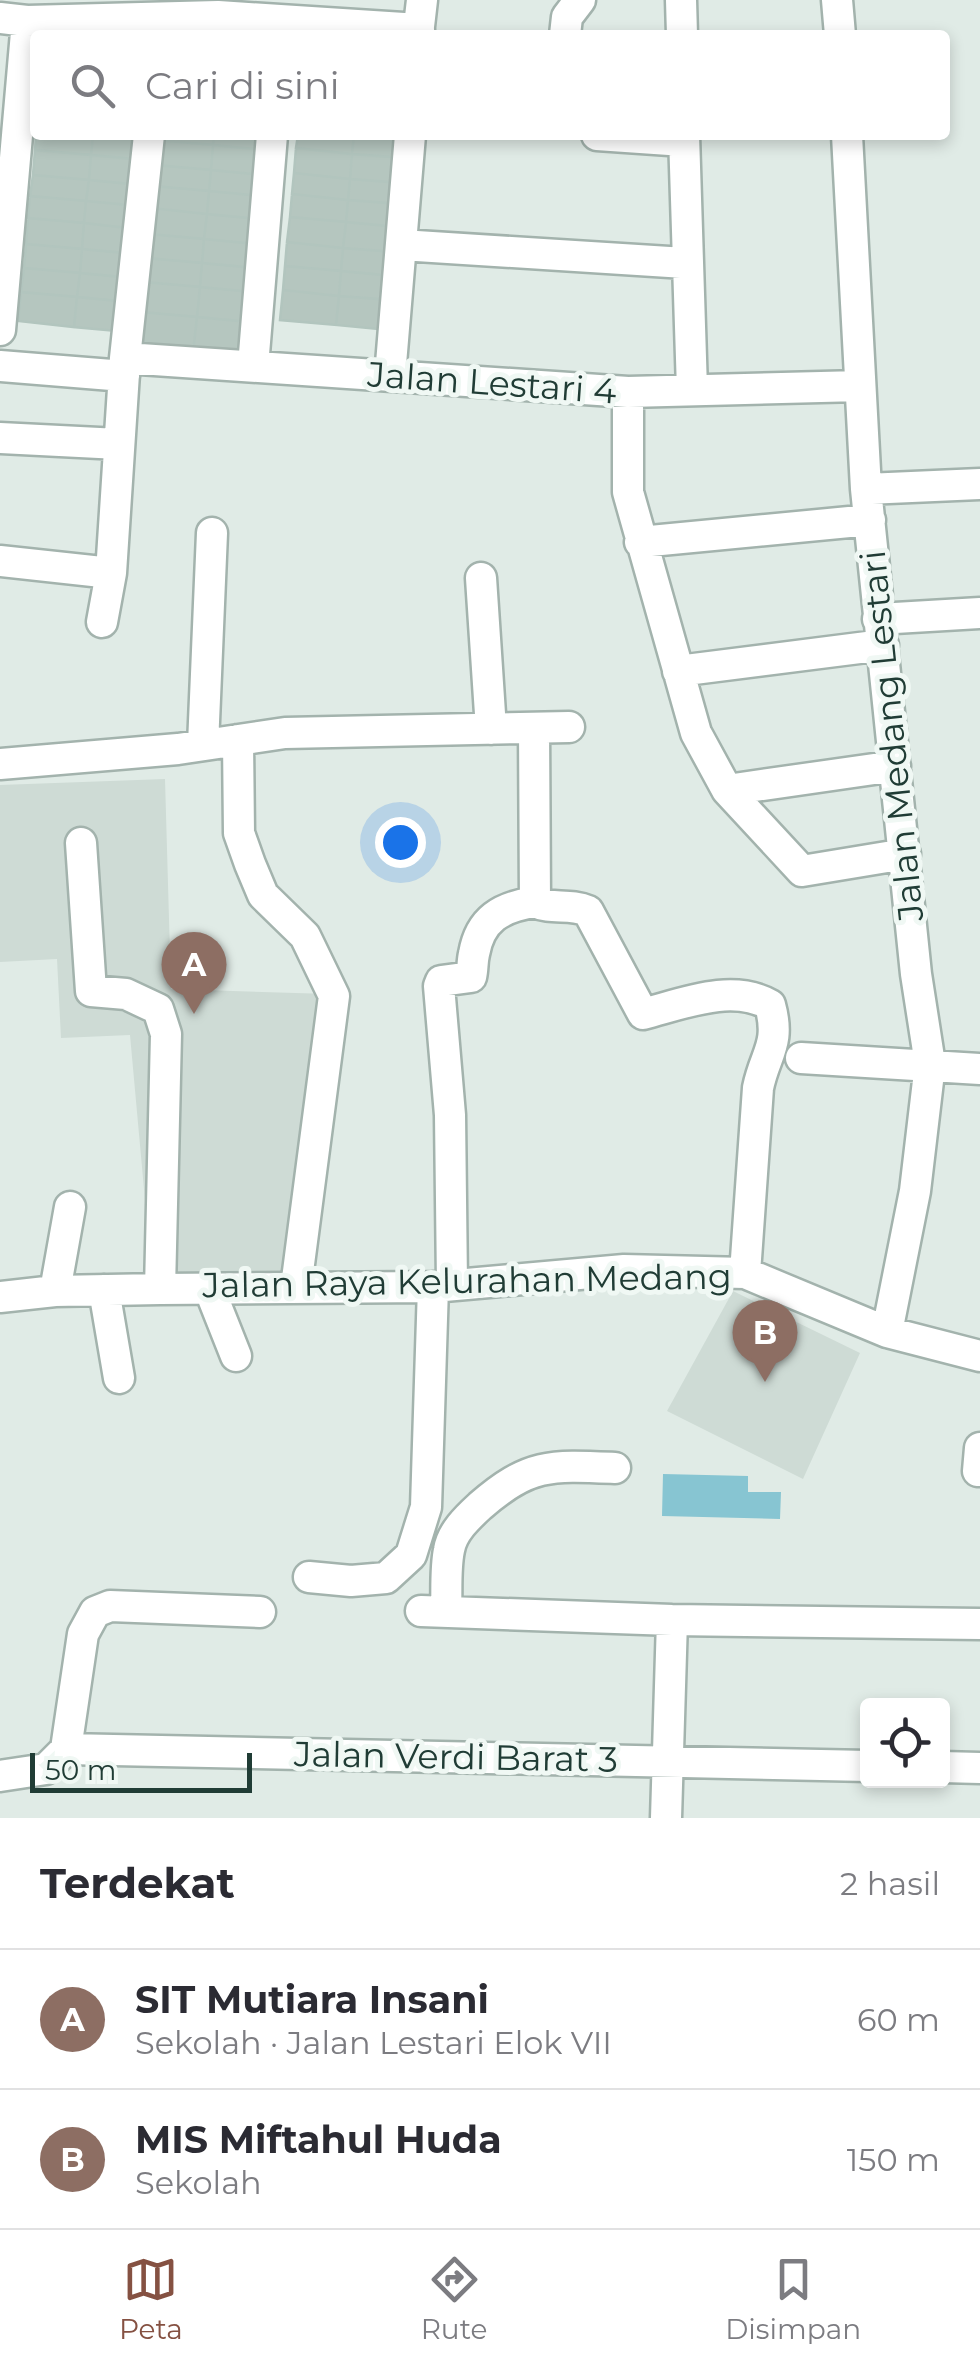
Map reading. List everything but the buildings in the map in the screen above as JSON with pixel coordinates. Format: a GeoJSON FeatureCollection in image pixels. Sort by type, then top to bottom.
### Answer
{"type":"FeatureCollection","features":[{"type":"Feature","properties":{"kind":"street"},"geometry":{"type":"LineString","coordinates":[[322,22],[350,0]]}},
{"type":"Feature","properties":{"kind":"street"},"geometry":{"type":"LineString","coordinates":[[566,30],[567,17],[580,0]]}},
{"type":"Feature","properties":{"kind":"street"},"geometry":{"type":"LineString","coordinates":[[681,0],[682,30]]}},
{"type":"Feature","properties":{"kind":"street"},"geometry":{"type":"LineString","coordinates":[[837,0],[840,30]]}},
{"type":"Feature","properties":{"kind":"street"},"geometry":{"type":"LineString","coordinates":[[0,330],[14,19],[281,27],[322,22],[420,21]]}},
{"type":"Feature","properties":{"kind":"street"},"geometry":{"type":"LineString","coordinates":[[102,622],[111,573],[125,367],[148,140]]}},
{"type":"Feature","properties":{"kind":"street"},"geometry":{"type":"LineString","coordinates":[[253,366],[272,140]]}},
{"type":"Feature","properties":{"kind":"street"},"geometry":{"type":"LineString","coordinates":[[390,376],[410,140]]}},
{"type":"Feature","properties":{"kind":"street"},"geometry":{"type":"LineString","coordinates":[[684,140],[692,390]]}},
{"type":"Feature","properties":{"kind":"street","name":"Jalan Medang Lestari"},"geometry":{"type":"LineString","coordinates":[[847,140],[866,490],[916,974],[930,1064],[916,1191],[888,1332]]}},
{"type":"Feature","properties":{"kind":"street"},"geometry":{"type":"LineString","coordinates":[[401,245],[686,263]]}},
{"type":"Feature","properties":{"kind":"street","name":"Jalan Lestari 4"},"geometry":{"type":"LineString","coordinates":[[0,366],[253,366],[628,392],[860,386]]}},
{"type":"Feature","properties":{"kind":"street"},"geometry":{"type":"LineString","coordinates":[[628,392],[628,492],[640,542],[696,734],[728,790],[802,871],[905,854]]}},
{"type":"Feature","properties":{"kind":"street"},"geometry":{"type":"LineString","coordinates":[[0,452],[0,438],[119,444]]}},
{"type":"Feature","properties":{"kind":"street"},"geometry":{"type":"LineString","coordinates":[[866,490],[980,484]]}},
{"type":"Feature","properties":{"kind":"street"},"geometry":{"type":"LineString","coordinates":[[640,542],[870,520]]}},
{"type":"Feature","properties":{"kind":"street"},"geometry":{"type":"LineString","coordinates":[[202,746],[212,532]]}},
{"type":"Feature","properties":{"kind":"street"},"geometry":{"type":"LineString","coordinates":[[0,561],[111,573]]}},
{"type":"Feature","properties":{"kind":"street"},"geometry":{"type":"LineString","coordinates":[[481,578],[491,729]]}},
{"type":"Feature","properties":{"kind":"street"},"geometry":{"type":"LineString","coordinates":[[678,671],[980,612]]}},
{"type":"Feature","properties":{"kind":"street"},"geometry":{"type":"LineString","coordinates":[[0,764],[202,746],[285,733],[569,727]]}},
{"type":"Feature","properties":{"kind":"street"},"geometry":{"type":"LineString","coordinates":[[534,728],[535,902]]}},
{"type":"Feature","properties":{"kind":"street"},"geometry":{"type":"LineString","coordinates":[[238,740],[239,833],[250,864],[263,895],[305,936],[334,996],[296,1287]]}},
{"type":"Feature","properties":{"kind":"street"},"geometry":{"type":"LineString","coordinates":[[728,790],[895,766]]}},
{"type":"Feature","properties":{"kind":"street"},"geometry":{"type":"LineString","coordinates":[[81,843],[91,992],[126,994],[158,1009],[166,1034],[160,1289]]}},
{"type":"Feature","properties":{"kind":"street"},"geometry":{"type":"LineString","coordinates":[[309,1578],[386,1578],[412,1555],[426,1507],[443,1286],[450,1115],[440,983],[470,978],[480,930],[496,914],[535,902],[588,911],[643,1014],[708,997],[742,995],[770,1005],[774,1045],[762,1066],[758,1088],[745,1273]]}},
{"type":"Feature","properties":{"kind":"street"},"geometry":{"type":"LineString","coordinates":[[801,1058],[980,1069]]}},
{"type":"Feature","properties":{"kind":"street"},"geometry":{"type":"LineString","coordinates":[[56,1291],[70,1206]]}},
{"type":"Feature","properties":{"kind":"street","name":"Jalan Raya Kelurahan Medang"},"geometry":{"type":"LineString","coordinates":[[0,1296],[56,1291],[443,1286],[624,1270],[745,1273],[888,1332],[980,1356]]}},
{"type":"Feature","properties":{"kind":"street"},"geometry":{"type":"LineString","coordinates":[[209,1288],[236,1356]]}},
{"type":"Feature","properties":{"kind":"street"},"geometry":{"type":"LineString","coordinates":[[104,1290],[119,1378]]}},
{"type":"Feature","properties":{"kind":"street"},"geometry":{"type":"LineString","coordinates":[[615,1468],[561,1466],[529,1472],[504,1485],[456,1531],[433,1612],[980,1624]]}},
{"type":"Feature","properties":{"kind":"street"},"geometry":{"type":"LineString","coordinates":[[0,1776],[46,1769],[66,1750],[83,1634],[94,1612],[110,1606],[260,1612]]}},
{"type":"Feature","properties":{"kind":"street"},"geometry":{"type":"LineString","coordinates":[[666,1818],[672,1620]]}},
{"type":"Feature","properties":{"kind":"street","name":"Jalan Verdi Barat 3"},"geometry":{"type":"LineString","coordinates":[[66,1750],[860,1766]]}},
{"type":"Feature","properties":{"kind":"street"},"geometry":{"type":"LineString","coordinates":[[950,1767],[980,1768]]}},
{"type":"Feature","properties":{"kind":"shaded area"},"geometry":{"type":"Polygon","coordinates":[[[165,779],[171,989],[329,994],[308,1277],[152,1277],[130,1035],[61,1038],[57,959],[0,962],[0,785],[165,779]]]}},
{"type":"Feature","properties":{"kind":"shaded area"},"geometry":{"type":"Polygon","coordinates":[[[733,1291],[860,1353],[803,1479],[667,1411],[733,1291]]]}},
{"type":"Feature","properties":{"kind":"water"},"geometry":{"type":"Polygon","coordinates":[[[663,1474],[748,1476],[748,1492],[781,1492],[780,1519],[662,1516],[663,1474]]]}},
{"type":"Feature","properties":{"kind":"place","name":"SIT Mutiara Insani"},"geometry":{"type":"Point","coordinates":[194,1014]}},
{"type":"Feature","properties":{"kind":"place","name":"MIS Miftahul Huda"},"geometry":{"type":"Point","coordinates":[765,1382]}}]}
